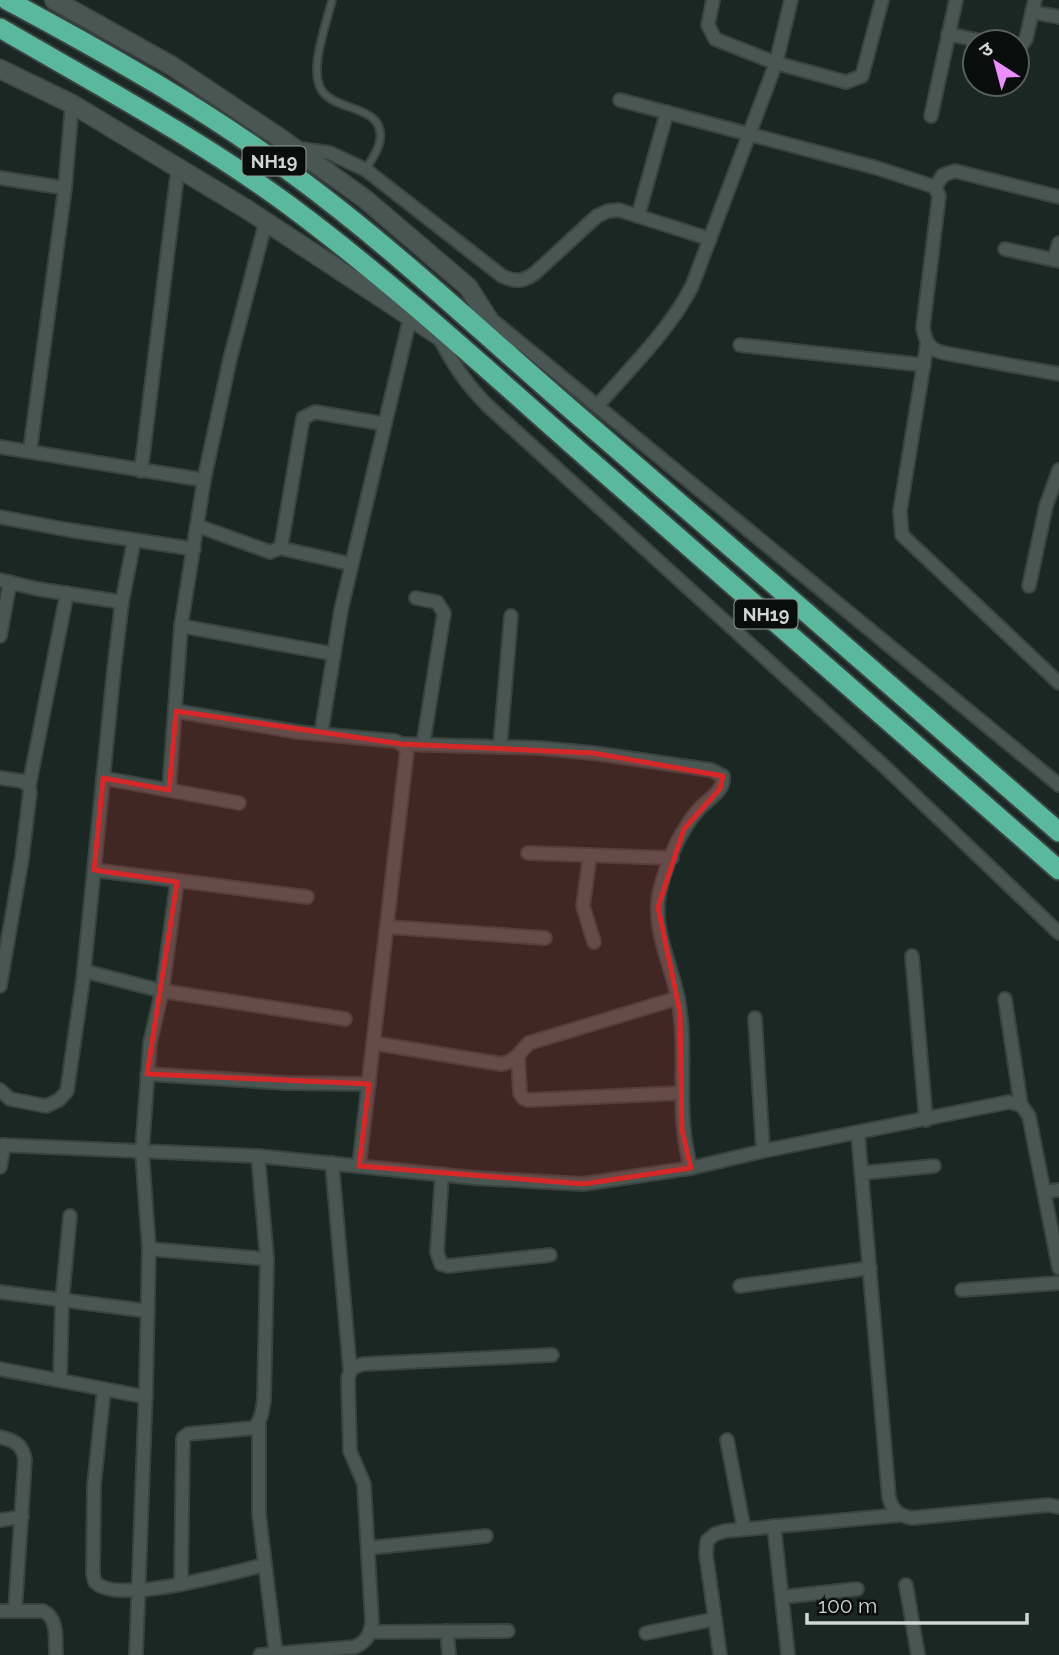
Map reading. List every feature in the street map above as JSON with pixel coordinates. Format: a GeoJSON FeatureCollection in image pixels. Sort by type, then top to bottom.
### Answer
{"type":"FeatureCollection","features":[{"type":"Feature","properties":{"kind":"highway","name":"NH19"},"geometry":{"type":"LineString","coordinates":[[7,0],[76,37],[194,107],[282,166],[396,255],[1059,832]]}},
{"type":"Feature","properties":{"kind":"highway","name":"NH19"},"geometry":{"type":"LineString","coordinates":[[0,28],[120,96],[289,205],[473,358],[1059,870]]}},
{"type":"Feature","properties":{"kind":"main road"},"geometry":{"type":"LineString","coordinates":[[54,0],[172,66],[365,198],[468,287],[491,319],[514,360]]}},
{"type":"Feature","properties":{"kind":"main road"},"geometry":{"type":"LineString","coordinates":[[0,69],[72,104],[266,221],[473,358]]}},
{"type":"Feature","properties":{"kind":"street"},"geometry":{"type":"LineString","coordinates":[[713,0],[708,24],[715,39],[776,63],[846,82],[862,76],[882,0]]}},
{"type":"Feature","properties":{"kind":"street"},"geometry":{"type":"LineString","coordinates":[[598,405],[675,317],[692,286],[776,63],[791,0]]}},
{"type":"Feature","properties":{"kind":"street"},"geometry":{"type":"LineString","coordinates":[[931,116],[956,0]]}},
{"type":"Feature","properties":{"kind":"street"},"geometry":{"type":"LineString","coordinates":[[1028,28],[1033,6],[1059,17]]}},
{"type":"Feature","properties":{"kind":"street"},"geometry":{"type":"LineString","coordinates":[[948,34],[961,37]]}},
{"type":"Feature","properties":{"kind":"street"},"geometry":{"type":"LineString","coordinates":[[620,100],[750,132],[935,187],[939,195],[923,327],[928,344],[901,512],[902,535],[1059,683]]}},
{"type":"Feature","properties":{"kind":"street"},"geometry":{"type":"LineString","coordinates":[[30,450],[65,188],[72,104]]}},
{"type":"Feature","properties":{"kind":"street"},"geometry":{"type":"LineString","coordinates":[[638,216],[667,111]]}},
{"type":"Feature","properties":{"kind":"street"},"geometry":{"type":"LineString","coordinates":[[295,148],[330,153],[366,170],[502,276],[514,281],[524,281],[534,274],[597,216],[608,211],[619,210],[710,239]]}},
{"type":"Feature","properties":{"kind":"street"},"geometry":{"type":"LineString","coordinates":[[141,471],[177,168]]}},
{"type":"Feature","properties":{"kind":"street"},"geometry":{"type":"LineString","coordinates":[[935,187],[943,175],[955,171],[1059,197]]}},
{"type":"Feature","properties":{"kind":"street"},"geometry":{"type":"LineString","coordinates":[[0,178],[65,188]]}},
{"type":"Feature","properties":{"kind":"street"},"geometry":{"type":"LineString","coordinates":[[169,790],[181,626],[204,480],[230,359],[266,221]]}},
{"type":"Feature","properties":{"kind":"street"},"geometry":{"type":"LineString","coordinates":[[1005,249],[1057,261],[1059,243]]}},
{"type":"Feature","properties":{"kind":"street"},"geometry":{"type":"LineString","coordinates":[[321,734],[351,564],[410,317]]}},
{"type":"Feature","properties":{"kind":"street"},"geometry":{"type":"LineString","coordinates":[[491,319],[1059,785]]}},
{"type":"Feature","properties":{"kind":"street"},"geometry":{"type":"LineString","coordinates":[[438,335],[456,369],[488,406],[886,767],[1059,933]]}},
{"type":"Feature","properties":{"kind":"street"},"geometry":{"type":"LineString","coordinates":[[928,344],[935,351],[1059,374]]}},
{"type":"Feature","properties":{"kind":"street"},"geometry":{"type":"LineString","coordinates":[[740,345],[924,365]]}},
{"type":"Feature","properties":{"kind":"street"},"geometry":{"type":"LineString","coordinates":[[280,548],[303,418],[315,412],[385,424]]}},
{"type":"Feature","properties":{"kind":"street"},"geometry":{"type":"LineString","coordinates":[[0,447],[204,480]]}},
{"type":"Feature","properties":{"kind":"street"},"geometry":{"type":"LineString","coordinates":[[1029,586],[1046,506],[1059,470]]}},
{"type":"Feature","properties":{"kind":"street"},"geometry":{"type":"LineString","coordinates":[[0,517],[194,549]]}},
{"type":"Feature","properties":{"kind":"street"},"geometry":{"type":"LineString","coordinates":[[198,526],[270,552],[280,548],[351,564]]}},
{"type":"Feature","properties":{"kind":"street"},"geometry":{"type":"LineString","coordinates":[[0,1090],[10,1099],[46,1106],[59,1100],[67,1091],[84,971],[122,602],[134,541]]}},
{"type":"Feature","properties":{"kind":"street"},"geometry":{"type":"LineString","coordinates":[[0,636],[5,581],[122,602]]}},
{"type":"Feature","properties":{"kind":"street"},"geometry":{"type":"LineString","coordinates":[[0,986],[22,858],[30,799],[29,786],[67,593]]}},
{"type":"Feature","properties":{"kind":"street"},"geometry":{"type":"LineString","coordinates":[[416,598],[437,602],[444,613],[423,745]]}},
{"type":"Feature","properties":{"kind":"street"},"geometry":{"type":"LineString","coordinates":[[500,747],[511,616]]}},
{"type":"Feature","properties":{"kind":"street"},"geometry":{"type":"LineString","coordinates":[[181,626],[334,653]]}},
{"type":"Feature","properties":{"kind":"street"},"geometry":{"type":"LineString","coordinates":[[176,711],[298,733],[395,741],[402,744],[593,753],[718,772],[723,776],[724,782],[720,789],[692,817],[659,893],[658,923],[678,998],[684,1143],[691,1168]]}},
{"type":"Feature","properties":{"kind":"street"},"geometry":{"type":"LineString","coordinates":[[359,1166],[408,757],[402,744]]}},
{"type":"Feature","properties":{"kind":"street"},"geometry":{"type":"LineString","coordinates":[[0,778],[23,781],[29,786]]}},
{"type":"Feature","properties":{"kind":"street"},"geometry":{"type":"LineString","coordinates":[[103,778],[239,803]]}},
{"type":"Feature","properties":{"kind":"street"},"geometry":{"type":"LineString","coordinates":[[528,853],[672,858]]}},
{"type":"Feature","properties":{"kind":"street"},"geometry":{"type":"LineString","coordinates":[[590,855],[583,906],[594,942]]}},
{"type":"Feature","properties":{"kind":"street"},"geometry":{"type":"LineString","coordinates":[[94,870],[307,897]]}},
{"type":"Feature","properties":{"kind":"street"},"geometry":{"type":"LineString","coordinates":[[136,1655],[149,1249],[142,1151],[150,1043],[162,990],[177,882]]}},
{"type":"Feature","properties":{"kind":"street"},"geometry":{"type":"LineString","coordinates":[[388,926],[545,938]]}},
{"type":"Feature","properties":{"kind":"street"},"geometry":{"type":"LineString","coordinates":[[912,956],[926,1121]]}},
{"type":"Feature","properties":{"kind":"street"},"geometry":{"type":"LineString","coordinates":[[84,971],[162,990],[345,1019]]}},
{"type":"Feature","properties":{"kind":"street"},"geometry":{"type":"LineString","coordinates":[[373,1043],[500,1064],[510,1063],[529,1043],[678,998]]}},
{"type":"Feature","properties":{"kind":"street"},"geometry":{"type":"LineString","coordinates":[[1005,999],[1021,1105],[1029,1116],[1059,1268]]}},
{"type":"Feature","properties":{"kind":"street"},"geometry":{"type":"LineString","coordinates":[[755,1018],[763,1151]]}},
{"type":"Feature","properties":{"kind":"street"},"geometry":{"type":"LineString","coordinates":[[517,1057],[520,1093],[528,1100],[681,1093]]}},
{"type":"Feature","properties":{"kind":"street"},"geometry":{"type":"LineString","coordinates":[[147,1074],[286,1083],[369,1084]]}},
{"type":"Feature","properties":{"kind":"street"},"geometry":{"type":"LineString","coordinates":[[0,1167],[2,1145],[258,1156],[531,1183],[583,1184],[691,1168],[1009,1102],[1021,1105]]}},
{"type":"Feature","properties":{"kind":"street"},"geometry":{"type":"LineString","coordinates":[[858,1133],[889,1498],[892,1508],[899,1515]]}},
{"type":"Feature","properties":{"kind":"street"},"geometry":{"type":"LineString","coordinates":[[258,1156],[267,1259],[264,1399],[260,1423],[257,1493],[276,1654]]}},
{"type":"Feature","properties":{"kind":"street"},"geometry":{"type":"LineString","coordinates":[[260,1655],[355,1647],[365,1642],[371,1632],[364,1484],[349,1444],[350,1370],[332,1163]]}},
{"type":"Feature","properties":{"kind":"street"},"geometry":{"type":"LineString","coordinates":[[862,1173],[934,1167]]}},
{"type":"Feature","properties":{"kind":"street"},"geometry":{"type":"LineString","coordinates":[[442,1174],[437,1252],[441,1264],[448,1266],[550,1255]]}},
{"type":"Feature","properties":{"kind":"street"},"geometry":{"type":"LineString","coordinates":[[1044,1192],[1059,1190]]}},
{"type":"Feature","properties":{"kind":"street"},"geometry":{"type":"LineString","coordinates":[[60,1380],[62,1302],[70,1216]]}},
{"type":"Feature","properties":{"kind":"street"},"geometry":{"type":"LineString","coordinates":[[149,1249],[267,1259]]}},
{"type":"Feature","properties":{"kind":"street"},"geometry":{"type":"LineString","coordinates":[[740,1286],[870,1268]]}},
{"type":"Feature","properties":{"kind":"street"},"geometry":{"type":"LineString","coordinates":[[962,1290],[1059,1283]]}},
{"type":"Feature","properties":{"kind":"street"},"geometry":{"type":"LineString","coordinates":[[0,1292],[148,1311]]}},
{"type":"Feature","properties":{"kind":"street"},"geometry":{"type":"LineString","coordinates":[[350,1370],[355,1365],[364,1364],[552,1355]]}},
{"type":"Feature","properties":{"kind":"street"},"geometry":{"type":"LineString","coordinates":[[0,1369],[146,1397]]}},
{"type":"Feature","properties":{"kind":"street"},"geometry":{"type":"LineString","coordinates":[[104,1389],[94,1485],[95,1582],[106,1590],[139,1592],[265,1565]]}},
{"type":"Feature","properties":{"kind":"street"},"geometry":{"type":"LineString","coordinates":[[181,1583],[183,1438],[188,1434],[244,1430],[260,1423]]}},
{"type":"Feature","properties":{"kind":"street"},"geometry":{"type":"LineString","coordinates":[[0,1437],[17,1443],[23,1450],[25,1460],[15,1611]]}},
{"type":"Feature","properties":{"kind":"street"},"geometry":{"type":"LineString","coordinates":[[727,1440],[744,1529]]}},
{"type":"Feature","properties":{"kind":"street"},"geometry":{"type":"LineString","coordinates":[[720,1655],[706,1554],[707,1541],[715,1534],[899,1515],[912,1518],[1048,1505],[1059,1507]]}},
{"type":"Feature","properties":{"kind":"street"},"geometry":{"type":"LineString","coordinates":[[0,1520],[22,1517]]}},
{"type":"Feature","properties":{"kind":"street"},"geometry":{"type":"LineString","coordinates":[[774,1526],[788,1655]]}},
{"type":"Feature","properties":{"kind":"street"},"geometry":{"type":"LineString","coordinates":[[368,1549],[486,1536]]}},
{"type":"Feature","properties":{"kind":"street"},"geometry":{"type":"LineString","coordinates":[[906,1585],[918,1655]]}},
{"type":"Feature","properties":{"kind":"street"},"geometry":{"type":"LineString","coordinates":[[782,1597],[857,1589]]}},
{"type":"Feature","properties":{"kind":"street"},"geometry":{"type":"LineString","coordinates":[[0,1611],[43,1611],[50,1614],[54,1623],[56,1655]]}},
{"type":"Feature","properties":{"kind":"street"},"geometry":{"type":"LineString","coordinates":[[646,1633],[715,1619]]}},
{"type":"Feature","properties":{"kind":"street"},"geometry":{"type":"LineString","coordinates":[[371,1632],[508,1631]]}},
{"type":"Feature","properties":{"kind":"street"},"geometry":{"type":"LineString","coordinates":[[447,1632],[449,1655]]}},
{"type":"Feature","properties":{"kind":"lane"},"geometry":{"type":"LineString","coordinates":[[332,0],[316,65],[318,80],[322,90],[333,100],[371,116],[380,127],[381,142],[366,170]]}},
{"type":"Feature","properties":{"kind":"highlighted area"},"geometry":{"type":"Polygon","coordinates":[[[176,711],[402,744],[593,753],[723,776],[720,789],[684,829],[658,907],[680,1012],[682,1130],[691,1168],[583,1184],[359,1166],[369,1084],[147,1074],[177,882],[94,870],[103,778],[169,790],[176,711]]]}}]}
